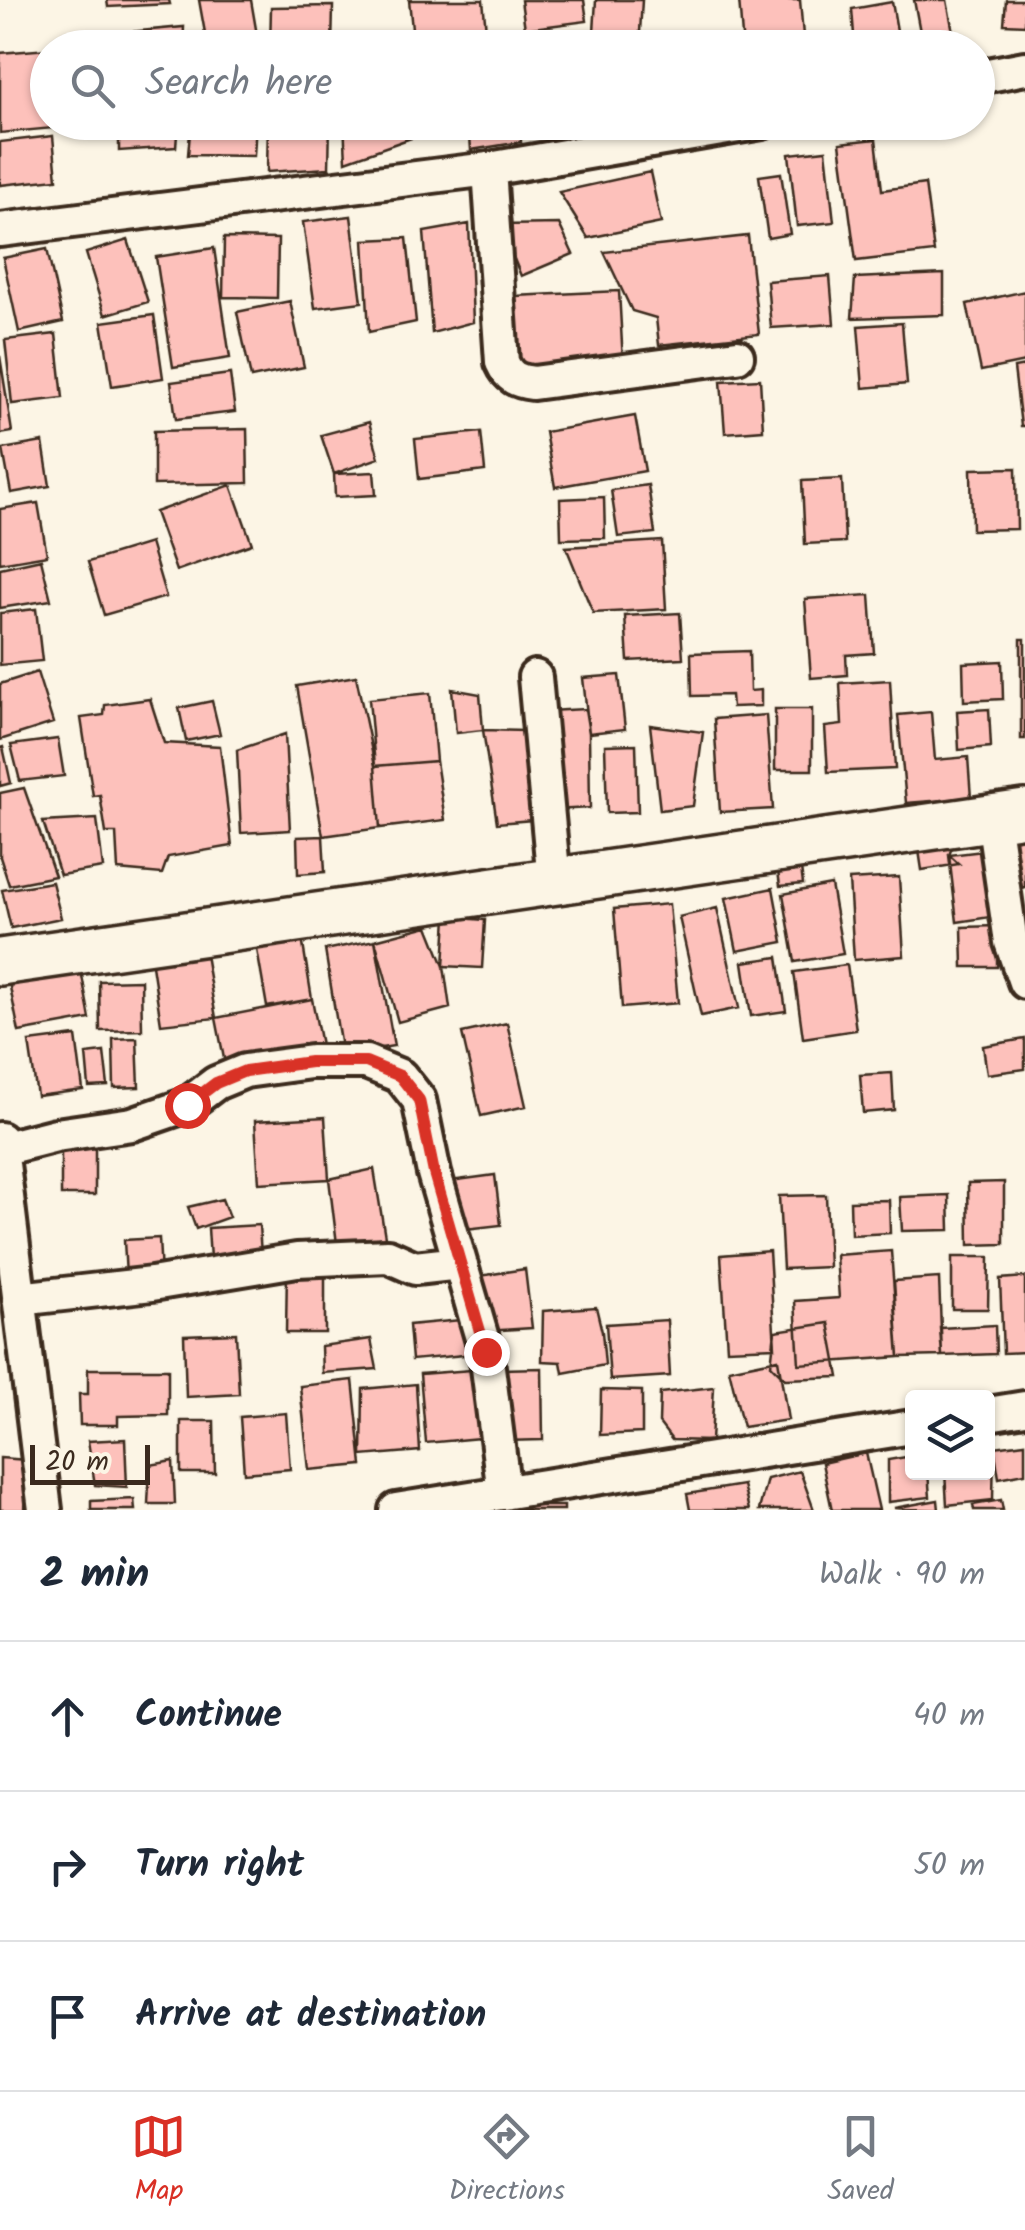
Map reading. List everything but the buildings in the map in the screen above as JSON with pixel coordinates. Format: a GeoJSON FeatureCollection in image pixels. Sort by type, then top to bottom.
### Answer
{"type":"FeatureCollection","features":[{"type":"Feature","properties":{"kind":"street"},"geometry":{"type":"LineString","coordinates":[[995,74],[1025,68]]}},
{"type":"Feature","properties":{"kind":"street"},"geometry":{"type":"LineString","coordinates":[[0,230],[489,169],[657,140]]}},
{"type":"Feature","properties":{"kind":"street"},"geometry":{"type":"LineString","coordinates":[[489,169],[502,362],[508,374],[533,383],[737,356]]}},
{"type":"Feature","properties":{"kind":"street"},"geometry":{"type":"LineString","coordinates":[[535,676],[554,882]]}},
{"type":"Feature","properties":{"kind":"street"},"geometry":{"type":"LineString","coordinates":[[0,962],[1009,815],[1011,942],[1025,982]]}},
{"type":"Feature","properties":{"kind":"street"},"geometry":{"type":"LineString","coordinates":[[46,1510],[1,1144],[132,1124],[187,1105],[216,1083],[245,1071],[310,1062],[366,1062],[400,1076],[419,1100],[434,1173],[486,1352],[504,1493]]}},
{"type":"Feature","properties":{"kind":"street"},"geometry":{"type":"LineString","coordinates":[[20,1299],[152,1284],[297,1260],[388,1256],[415,1268],[460,1263]]}},
{"type":"Feature","properties":{"kind":"street"},"geometry":{"type":"LineString","coordinates":[[995,1413],[1025,1408]]}},
{"type":"Feature","properties":{"kind":"street"},"geometry":{"type":"LineString","coordinates":[[396,1510],[504,1493],[590,1495],[905,1428]]}},
{"type":"Feature","properties":{"kind":"route"},"geometry":{"type":"LineString","coordinates":[[187,1105],[216,1083],[245,1071],[310,1062],[366,1062],[400,1076],[419,1100],[434,1173],[486,1352]]}}]}
